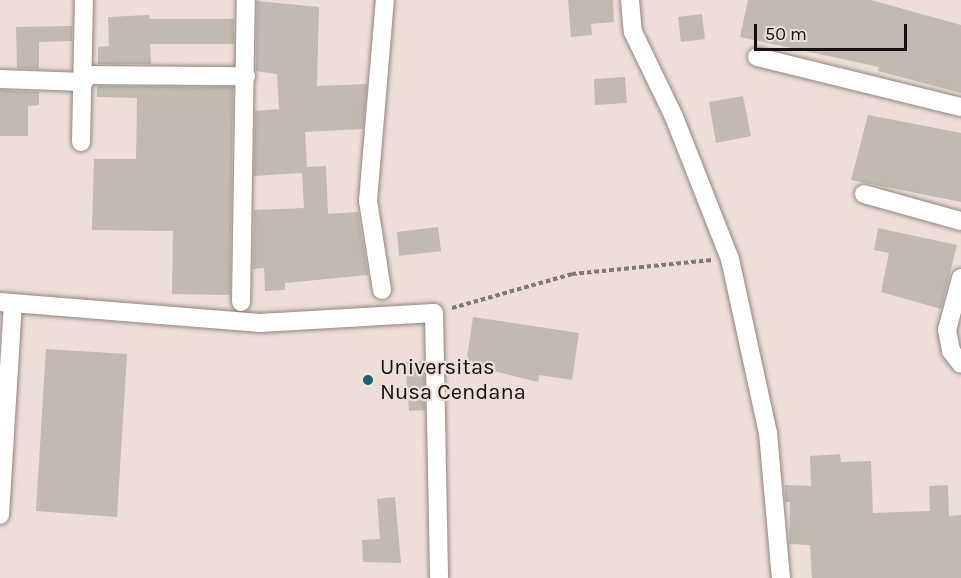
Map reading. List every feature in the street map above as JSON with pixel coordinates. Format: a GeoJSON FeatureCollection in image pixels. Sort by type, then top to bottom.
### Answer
{"type":"FeatureCollection","features":[{"type":"Feature","properties":{"kind":"street"},"geometry":{"type":"LineString","coordinates":[[81,142],[84,0]]}},
{"type":"Feature","properties":{"kind":"street"},"geometry":{"type":"LineString","coordinates":[[241,302],[246,0]]}},
{"type":"Feature","properties":{"kind":"street"},"geometry":{"type":"LineString","coordinates":[[382,290],[368,201],[385,0]]}},
{"type":"Feature","properties":{"kind":"street"},"geometry":{"type":"LineString","coordinates":[[630,0],[633,32],[674,117],[730,259],[765,414],[781,578]]}},
{"type":"Feature","properties":{"kind":"street"},"geometry":{"type":"LineString","coordinates":[[757,57],[961,107]]}},
{"type":"Feature","properties":{"kind":"street"},"geometry":{"type":"LineString","coordinates":[[0,79],[246,76]]}},
{"type":"Feature","properties":{"kind":"street"},"geometry":{"type":"LineString","coordinates":[[864,194],[961,220]]}},
{"type":"Feature","properties":{"kind":"street"},"geometry":{"type":"LineString","coordinates":[[961,278],[947,330],[951,351],[961,364]]}},
{"type":"Feature","properties":{"kind":"street"},"geometry":{"type":"LineString","coordinates":[[0,515],[6,302],[260,323],[434,313],[439,578]]}},
{"type":"Feature","properties":{"kind":"path"},"geometry":{"type":"LineString","coordinates":[[434,313],[572,274],[730,259]]}},
{"type":"Feature","properties":{"kind":"building"},"geometry":{"type":"Polygon","coordinates":[[[568,0],[613,0],[614,22],[591,24],[592,35],[571,37],[568,0]]]}},
{"type":"Feature","properties":{"kind":"building"},"geometry":{"type":"Polygon","coordinates":[[[748,0],[871,0],[961,25],[961,93],[878,71],[879,67],[740,37],[748,0]]]}},
{"type":"Feature","properties":{"kind":"building"},"geometry":{"type":"Polygon","coordinates":[[[257,1],[319,7],[317,86],[367,84],[363,129],[305,132],[307,167],[326,166],[328,214],[358,212],[368,275],[285,283],[285,290],[265,291],[264,268],[253,269],[254,210],[304,208],[302,173],[254,176],[255,111],[279,109],[277,74],[256,71],[257,1]]]}},
{"type":"Feature","properties":{"kind":"building"},"geometry":{"type":"Polygon","coordinates":[[[702,14],[705,39],[681,42],[678,17],[702,14]]]}},
{"type":"Feature","properties":{"kind":"building"},"geometry":{"type":"Polygon","coordinates":[[[149,15],[150,19],[234,19],[234,44],[150,44],[151,64],[98,64],[98,47],[109,46],[108,17],[149,15]]]}},
{"type":"Feature","properties":{"kind":"building"},"geometry":{"type":"Polygon","coordinates":[[[72,26],[72,41],[39,42],[39,69],[17,68],[16,27],[72,26]]]}},
{"type":"Feature","properties":{"kind":"building"},"geometry":{"type":"Polygon","coordinates":[[[625,77],[627,103],[595,105],[594,79],[625,77]]]}},
{"type":"Feature","properties":{"kind":"building"},"geometry":{"type":"Polygon","coordinates":[[[97,86],[233,87],[230,295],[172,294],[173,231],[92,230],[94,159],[136,159],[137,98],[97,97],[97,86]]]}},
{"type":"Feature","properties":{"kind":"building"},"geometry":{"type":"Polygon","coordinates":[[[0,90],[39,92],[39,105],[28,106],[28,136],[0,136],[0,90]]]}},
{"type":"Feature","properties":{"kind":"building"},"geometry":{"type":"Polygon","coordinates":[[[743,96],[751,136],[716,143],[709,102],[743,96]]]}},
{"type":"Feature","properties":{"kind":"building"},"geometry":{"type":"Polygon","coordinates":[[[868,115],[961,133],[961,202],[851,180],[868,115]]]}},
{"type":"Feature","properties":{"kind":"building"},"geometry":{"type":"Polygon","coordinates":[[[438,227],[441,251],[399,256],[397,232],[438,227]]]}},
{"type":"Feature","properties":{"kind":"building"},"geometry":{"type":"Polygon","coordinates":[[[878,228],[957,245],[941,309],[881,292],[889,253],[874,250],[878,228]]]}},
{"type":"Feature","properties":{"kind":"building"},"geometry":{"type":"Polygon","coordinates":[[[473,317],[579,333],[572,380],[539,375],[538,382],[466,364],[473,317]]]}},
{"type":"Feature","properties":{"kind":"building"},"geometry":{"type":"Polygon","coordinates":[[[46,349],[127,354],[117,517],[36,511],[46,349]]]}},
{"type":"Feature","properties":{"kind":"building"},"geometry":{"type":"Polygon","coordinates":[[[424,361],[425,410],[409,411],[405,362],[424,361]]]}},
{"type":"Feature","properties":{"kind":"building"},"geometry":{"type":"Polygon","coordinates":[[[840,454],[841,462],[871,461],[873,513],[930,511],[929,486],[948,485],[949,516],[961,515],[961,578],[812,578],[810,545],[789,544],[790,502],[785,502],[785,485],[811,486],[810,456],[840,454]]]}},
{"type":"Feature","properties":{"kind":"building"},"geometry":{"type":"Polygon","coordinates":[[[395,497],[401,563],[363,562],[362,540],[380,539],[377,499],[395,497]]]}},
{"type":"Feature","properties":{"kind":"place","name":"Universitas Nusa Cendana"},"geometry":{"type":"Point","coordinates":[368,380]}}]}
